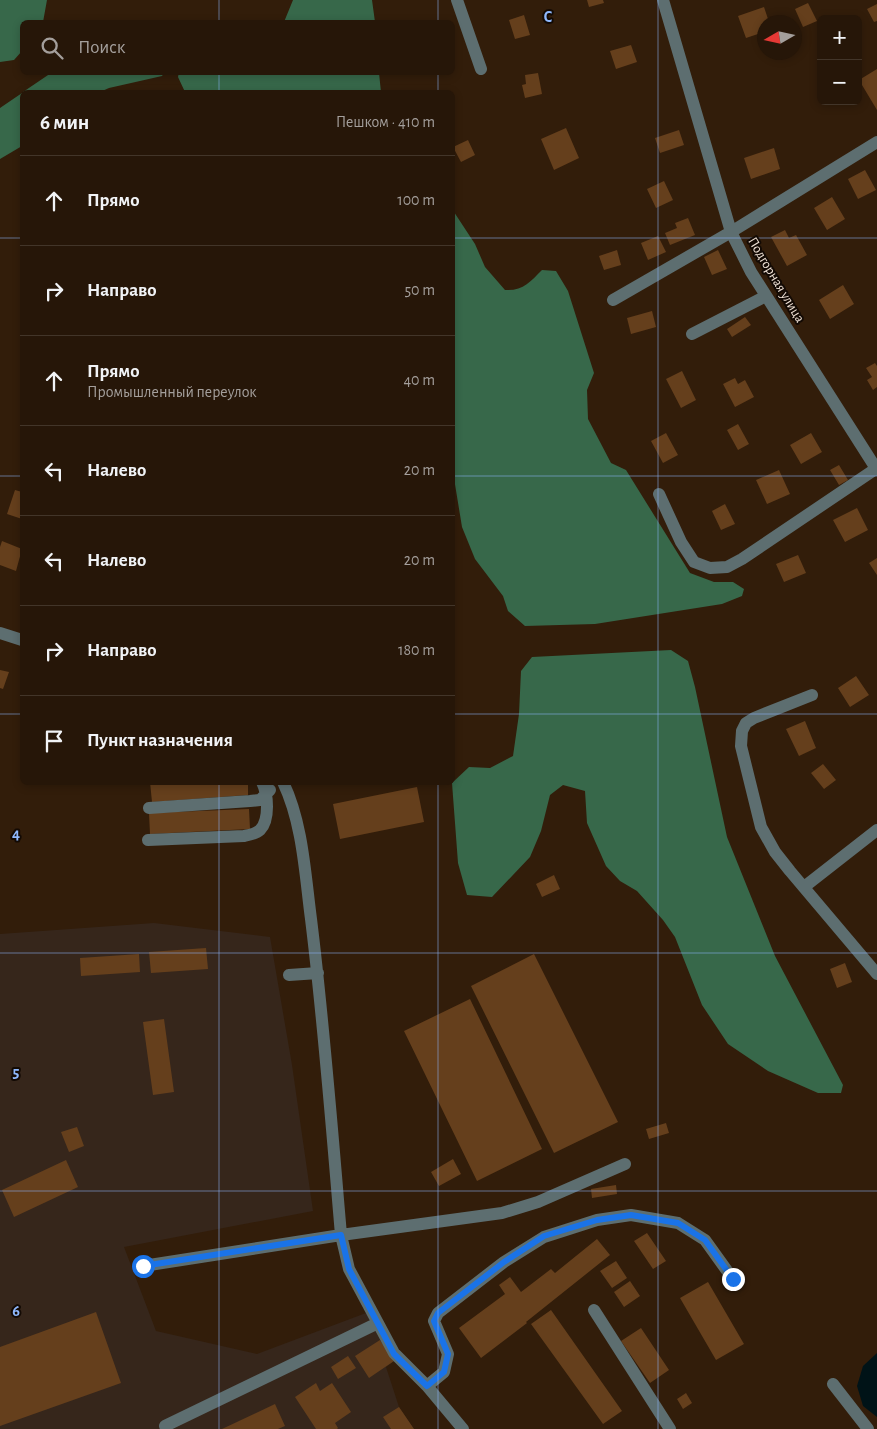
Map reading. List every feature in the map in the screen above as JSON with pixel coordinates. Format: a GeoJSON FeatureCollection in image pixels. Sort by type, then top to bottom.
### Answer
{"type":"FeatureCollection","features":[{"type":"Feature","properties":{"kind":"street"},"geometry":{"type":"LineString","coordinates":[[457,0],[481,69]]}},
{"type":"Feature","properties":{"kind":"street","name":"Подгорная улица"},"geometry":{"type":"LineString","coordinates":[[663,0],[731,232],[751,272],[877,469]]}},
{"type":"Feature","properties":{"kind":"street"},"geometry":{"type":"LineString","coordinates":[[613,300],[731,232],[877,142]]}},
{"type":"Feature","properties":{"kind":"street"},"geometry":{"type":"LineString","coordinates":[[692,334],[766,296]]}},
{"type":"Feature","properties":{"kind":"street"},"geometry":{"type":"LineString","coordinates":[[659,494],[681,542],[694,562],[710,568],[727,566],[742,559],[877,469]]}},
{"type":"Feature","properties":{"kind":"street"},"geometry":{"type":"LineString","coordinates":[[0,633],[20,639]]}},
{"type":"Feature","properties":{"kind":"street"},"geometry":{"type":"LineString","coordinates":[[812,695],[746,723],[742,731],[741,746],[761,827],[776,852],[877,974]]}},
{"type":"Feature","properties":{"kind":"street"},"geometry":{"type":"LineString","coordinates":[[284,785],[300,837],[318,973],[341,1235],[349,1269],[394,1354],[427,1386],[463,1429]]}},
{"type":"Feature","properties":{"kind":"street"},"geometry":{"type":"LineString","coordinates":[[149,808],[260,800],[264,788]]}},
{"type":"Feature","properties":{"kind":"street"},"geometry":{"type":"LineString","coordinates":[[148,840],[244,836],[257,833],[262,829],[266,819],[264,788]]}},
{"type":"Feature","properties":{"kind":"street"},"geometry":{"type":"LineString","coordinates":[[804,887],[877,830]]}},
{"type":"Feature","properties":{"kind":"street"},"geometry":{"type":"LineString","coordinates":[[289,975],[318,973]]}},
{"type":"Feature","properties":{"kind":"street"},"geometry":{"type":"LineString","coordinates":[[143,1266],[341,1235],[502,1213],[538,1202],[625,1164]]}},
{"type":"Feature","properties":{"kind":"street"},"geometry":{"type":"LineString","coordinates":[[427,1386],[444,1372],[448,1354],[434,1321],[438,1313],[504,1262],[544,1236],[597,1220],[631,1215],[678,1223],[705,1240],[733,1279]]}},
{"type":"Feature","properties":{"kind":"street"},"geometry":{"type":"LineString","coordinates":[[594,1310],[670,1429]]}},
{"type":"Feature","properties":{"kind":"street"},"geometry":{"type":"LineString","coordinates":[[165,1426],[378,1323]]}},
{"type":"Feature","properties":{"kind":"street"},"geometry":{"type":"LineString","coordinates":[[833,1384],[868,1429]]}},
{"type":"Feature","properties":{"kind":"shaded area"},"geometry":{"type":"Polygon","coordinates":[[[154,923],[270,937],[292,1065],[313,1211],[124,1247],[156,1331],[257,1354],[366,1313],[394,1361],[386,1367],[399,1407],[414,1429],[0,1429],[0,934],[154,923]]]}},
{"type":"Feature","properties":{"kind":"shaded area"},"geometry":{"type":"Polygon","coordinates":[[[877,1353],[877,1417],[863,1406],[857,1386],[863,1366],[877,1353]]]}},
{"type":"Feature","properties":{"kind":"green space"},"geometry":{"type":"Polygon","coordinates":[[[0,0],[47,0],[43,20],[20,20],[20,53],[14,60],[0,62],[0,0]]]}},
{"type":"Feature","properties":{"kind":"green space"},"geometry":{"type":"Polygon","coordinates":[[[293,0],[372,0],[375,20],[285,20],[293,0]]]}},
{"type":"Feature","properties":{"kind":"green space"},"geometry":{"type":"Polygon","coordinates":[[[48,75],[163,75],[104,90],[26,90],[48,75]]]}},
{"type":"Feature","properties":{"kind":"green space"},"geometry":{"type":"Polygon","coordinates":[[[178,75],[379,75],[381,90],[184,90],[178,75]]]}},
{"type":"Feature","properties":{"kind":"green space"},"geometry":{"type":"Polygon","coordinates":[[[20,94],[20,147],[0,159],[0,108],[20,94]]]}},
{"type":"Feature","properties":{"kind":"green space"},"geometry":{"type":"Polygon","coordinates":[[[455,214],[475,244],[485,267],[505,290],[521,287],[530,282],[542,270],[556,271],[568,291],[594,373],[587,390],[588,419],[611,463],[626,470],[690,573],[714,582],[733,582],[744,589],[742,596],[722,604],[595,624],[525,626],[508,611],[503,596],[475,559],[462,527],[455,484],[455,214]]]}},
{"type":"Feature","properties":{"kind":"green space"},"geometry":{"type":"Polygon","coordinates":[[[671,650],[688,661],[727,837],[775,956],[843,1085],[841,1093],[818,1093],[768,1071],[728,1044],[702,1005],[675,937],[663,920],[637,891],[620,881],[606,866],[587,823],[585,791],[563,785],[550,795],[541,831],[530,857],[492,897],[467,895],[458,863],[452,785],[455,785],[455,780],[469,767],[490,768],[513,756],[519,714],[521,671],[532,657],[671,650]]]}},
{"type":"Feature","properties":{"kind":"building"},"geometry":{"type":"Polygon","coordinates":[[[587,0],[603,0],[604,3],[589,7],[587,0]]]}},
{"type":"Feature","properties":{"kind":"building"},"geometry":{"type":"Polygon","coordinates":[[[808,3],[817,21],[803,27],[802,15],[798,15],[795,9],[808,3]]]}},
{"type":"Feature","properties":{"kind":"building"},"geometry":{"type":"Polygon","coordinates":[[[877,4],[877,21],[874,22],[867,9],[877,4]]]}},
{"type":"Feature","properties":{"kind":"building"},"geometry":{"type":"Polygon","coordinates":[[[764,7],[767,15],[757,15],[757,34],[746,38],[738,16],[764,7]]]}},
{"type":"Feature","properties":{"kind":"building"},"geometry":{"type":"Polygon","coordinates":[[[524,15],[530,35],[515,39],[509,20],[524,15]]]}},
{"type":"Feature","properties":{"kind":"building"},"geometry":{"type":"Polygon","coordinates":[[[631,45],[637,62],[616,69],[610,51],[631,45]]]}},
{"type":"Feature","properties":{"kind":"building"},"geometry":{"type":"Polygon","coordinates":[[[877,69],[877,110],[862,85],[862,78],[877,69]]]}},
{"type":"Feature","properties":{"kind":"building"},"geometry":{"type":"Polygon","coordinates":[[[538,73],[542,94],[525,98],[522,85],[526,84],[525,75],[538,73]]]}},
{"type":"Feature","properties":{"kind":"building"},"geometry":{"type":"Polygon","coordinates":[[[566,128],[579,158],[554,170],[541,139],[566,128]]]}},
{"type":"Feature","properties":{"kind":"building"},"geometry":{"type":"Polygon","coordinates":[[[679,130],[684,145],[660,153],[655,138],[679,130]]]}},
{"type":"Feature","properties":{"kind":"building"},"geometry":{"type":"Polygon","coordinates":[[[468,140],[475,155],[461,162],[455,151],[455,146],[468,140]]]}},
{"type":"Feature","properties":{"kind":"building"},"geometry":{"type":"Polygon","coordinates":[[[774,148],[780,169],[751,179],[744,158],[774,148]]]}},
{"type":"Feature","properties":{"kind":"building"},"geometry":{"type":"Polygon","coordinates":[[[865,170],[876,190],[858,199],[848,179],[865,170]]]}},
{"type":"Feature","properties":{"kind":"building"},"geometry":{"type":"Polygon","coordinates":[[[664,181],[673,200],[656,208],[647,189],[664,181]]]}},
{"type":"Feature","properties":{"kind":"building"},"geometry":{"type":"Polygon","coordinates":[[[832,197],[845,219],[827,230],[814,208],[832,197]]]}},
{"type":"Feature","properties":{"kind":"building"},"geometry":{"type":"Polygon","coordinates":[[[688,218],[695,235],[670,245],[665,233],[677,228],[675,223],[688,218]]]}},
{"type":"Feature","properties":{"kind":"building"},"geometry":{"type":"Polygon","coordinates":[[[785,230],[789,238],[796,235],[807,255],[787,266],[771,237],[785,230]]]}},
{"type":"Feature","properties":{"kind":"building"},"geometry":{"type":"Polygon","coordinates":[[[658,236],[666,252],[648,260],[641,243],[658,236]]]}},
{"type":"Feature","properties":{"kind":"building"},"geometry":{"type":"Polygon","coordinates":[[[617,250],[621,265],[604,270],[599,256],[617,250]]]}},
{"type":"Feature","properties":{"kind":"building"},"geometry":{"type":"Polygon","coordinates":[[[718,250],[727,269],[712,275],[704,257],[718,250]]]}},
{"type":"Feature","properties":{"kind":"building"},"geometry":{"type":"Polygon","coordinates":[[[843,285],[854,304],[830,319],[819,300],[843,285]]]}},
{"type":"Feature","properties":{"kind":"building"},"geometry":{"type":"Polygon","coordinates":[[[652,311],[656,327],[631,334],[627,318],[652,311]]]}},
{"type":"Feature","properties":{"kind":"building"},"geometry":{"type":"Polygon","coordinates":[[[745,317],[751,325],[732,337],[727,329],[745,317]]]}},
{"type":"Feature","properties":{"kind":"building"},"geometry":{"type":"Polygon","coordinates":[[[875,363],[877,366],[877,387],[873,390],[867,380],[872,377],[866,368],[875,363]]]}},
{"type":"Feature","properties":{"kind":"building"},"geometry":{"type":"Polygon","coordinates":[[[682,371],[696,400],[681,408],[666,379],[682,371]]]}},
{"type":"Feature","properties":{"kind":"building"},"geometry":{"type":"Polygon","coordinates":[[[735,378],[738,384],[745,380],[754,397],[735,407],[723,384],[735,378]]]}},
{"type":"Feature","properties":{"kind":"building"},"geometry":{"type":"Polygon","coordinates":[[[738,424],[749,444],[738,450],[727,430],[738,424]]]}},
{"type":"Feature","properties":{"kind":"building"},"geometry":{"type":"Polygon","coordinates":[[[666,433],[678,455],[663,463],[651,441],[666,433]]]}},
{"type":"Feature","properties":{"kind":"building"},"geometry":{"type":"Polygon","coordinates":[[[811,433],[822,452],[801,464],[790,445],[811,433]]]}},
{"type":"Feature","properties":{"kind":"building"},"geometry":{"type":"Polygon","coordinates":[[[839,465],[848,480],[839,485],[830,470],[839,465]]]}},
{"type":"Feature","properties":{"kind":"building"},"geometry":{"type":"Polygon","coordinates":[[[779,470],[790,494],[767,504],[756,480],[779,470]]]}},
{"type":"Feature","properties":{"kind":"building"},"geometry":{"type":"Polygon","coordinates":[[[15,490],[20,491],[20,518],[7,514],[15,490]]]}},
{"type":"Feature","properties":{"kind":"building"},"geometry":{"type":"Polygon","coordinates":[[[725,504],[735,524],[721,530],[712,511],[725,504]]]}},
{"type":"Feature","properties":{"kind":"building"},"geometry":{"type":"Polygon","coordinates":[[[857,508],[868,530],[845,542],[833,520],[857,508]]]}},
{"type":"Feature","properties":{"kind":"building"},"geometry":{"type":"Polygon","coordinates":[[[2,541],[20,548],[16,571],[0,565],[2,541]]]}},
{"type":"Feature","properties":{"kind":"building"},"geometry":{"type":"Polygon","coordinates":[[[798,555],[806,573],[784,582],[776,564],[798,555]]]}},
{"type":"Feature","properties":{"kind":"building"},"geometry":{"type":"Polygon","coordinates":[[[877,558],[877,575],[869,563],[877,558]]]}},
{"type":"Feature","properties":{"kind":"building"},"geometry":{"type":"Polygon","coordinates":[[[0,670],[9,672],[3,689],[0,688],[0,670]]]}},
{"type":"Feature","properties":{"kind":"building"},"geometry":{"type":"Polygon","coordinates":[[[856,676],[869,695],[850,707],[838,688],[856,676]]]}},
{"type":"Feature","properties":{"kind":"building"},"geometry":{"type":"Polygon","coordinates":[[[805,721],[816,748],[799,756],[786,729],[805,721]]]}},
{"type":"Feature","properties":{"kind":"building"},"geometry":{"type":"Polygon","coordinates":[[[823,764],[836,780],[824,789],[811,773],[823,764]]]}},
{"type":"Feature","properties":{"kind":"building"},"geometry":{"type":"Polygon","coordinates":[[[150,785],[248,785],[248,795],[152,802],[150,785]]]}},
{"type":"Feature","properties":{"kind":"building"},"geometry":{"type":"Polygon","coordinates":[[[417,787],[424,822],[340,839],[333,804],[417,787]]]}},
{"type":"Feature","properties":{"kind":"building"},"geometry":{"type":"Polygon","coordinates":[[[249,809],[250,829],[150,834],[149,813],[249,809]]]}},
{"type":"Feature","properties":{"kind":"building"},"geometry":{"type":"Polygon","coordinates":[[[554,875],[560,889],[542,897],[536,884],[554,875]]]}},
{"type":"Feature","properties":{"kind":"building"},"geometry":{"type":"Polygon","coordinates":[[[206,948],[208,969],[151,973],[149,952],[206,948]]]}},
{"type":"Feature","properties":{"kind":"building"},"geometry":{"type":"Polygon","coordinates":[[[139,954],[140,972],[81,976],[80,958],[139,954]]]}},
{"type":"Feature","properties":{"kind":"building"},"geometry":{"type":"Polygon","coordinates":[[[534,954],[618,1122],[554,1153],[471,986],[534,954]]]}},
{"type":"Feature","properties":{"kind":"building"},"geometry":{"type":"Polygon","coordinates":[[[845,963],[852,982],[837,988],[830,969],[845,963]]]}},
{"type":"Feature","properties":{"kind":"building"},"geometry":{"type":"Polygon","coordinates":[[[470,999],[542,1149],[477,1181],[404,1031],[470,999]]]}},
{"type":"Feature","properties":{"kind":"building"},"geometry":{"type":"Polygon","coordinates":[[[164,1019],[174,1092],[153,1095],[143,1022],[164,1019]]]}},
{"type":"Feature","properties":{"kind":"building"},"geometry":{"type":"Polygon","coordinates":[[[666,1123],[669,1133],[649,1139],[646,1129],[666,1123]]]}},
{"type":"Feature","properties":{"kind":"building"},"geometry":{"type":"Polygon","coordinates":[[[77,1127],[84,1146],[69,1152],[61,1132],[77,1127]]]}},
{"type":"Feature","properties":{"kind":"building"},"geometry":{"type":"Polygon","coordinates":[[[453,1159],[461,1174],[439,1186],[431,1172],[453,1159]]]}},
{"type":"Feature","properties":{"kind":"building"},"geometry":{"type":"Polygon","coordinates":[[[66,1160],[78,1187],[14,1217],[2,1190],[66,1160]]]}},
{"type":"Feature","properties":{"kind":"building"},"geometry":{"type":"Polygon","coordinates":[[[616,1185],[617,1194],[592,1198],[591,1189],[616,1185]]]}},
{"type":"Feature","properties":{"kind":"building"},"geometry":{"type":"Polygon","coordinates":[[[647,1233],[666,1261],[653,1269],[634,1241],[647,1233]]]}},
{"type":"Feature","properties":{"kind":"building"},"geometry":{"type":"Polygon","coordinates":[[[597,1239],[610,1255],[481,1358],[459,1328],[505,1294],[499,1285],[510,1277],[521,1292],[551,1269],[555,1273],[597,1239]]]}},
{"type":"Feature","properties":{"kind":"building"},"geometry":{"type":"Polygon","coordinates":[[[616,1261],[627,1278],[612,1288],[600,1271],[616,1261]]]}},
{"type":"Feature","properties":{"kind":"building"},"geometry":{"type":"Polygon","coordinates":[[[630,1281],[640,1296],[624,1307],[614,1292],[630,1281]]]}},
{"type":"Feature","properties":{"kind":"building"},"geometry":{"type":"Polygon","coordinates":[[[708,1282],[744,1344],[716,1360],[680,1298],[708,1282]]]}},
{"type":"Feature","properties":{"kind":"building"},"geometry":{"type":"Polygon","coordinates":[[[551,1310],[622,1411],[603,1424],[531,1324],[551,1310]]]}},
{"type":"Feature","properties":{"kind":"building"},"geometry":{"type":"Polygon","coordinates":[[[96,1312],[121,1383],[0,1426],[0,1347],[96,1312]]]}},
{"type":"Feature","properties":{"kind":"building"},"geometry":{"type":"Polygon","coordinates":[[[641,1328],[669,1370],[650,1383],[621,1341],[641,1328]]]}},
{"type":"Feature","properties":{"kind":"building"},"geometry":{"type":"Polygon","coordinates":[[[380,1340],[394,1361],[369,1378],[355,1356],[380,1340]]]}},
{"type":"Feature","properties":{"kind":"building"},"geometry":{"type":"Polygon","coordinates":[[[348,1356],[356,1368],[338,1379],[331,1367],[348,1356]]]}},
{"type":"Feature","properties":{"kind":"building"},"geometry":{"type":"Polygon","coordinates":[[[316,1383],[320,1391],[332,1383],[351,1412],[335,1423],[337,1429],[316,1429],[295,1397],[316,1383]]]}},
{"type":"Feature","properties":{"kind":"building"},"geometry":{"type":"Polygon","coordinates":[[[686,1393],[692,1403],[683,1409],[677,1399],[686,1393]]]}},
{"type":"Feature","properties":{"kind":"building"},"geometry":{"type":"Polygon","coordinates":[[[275,1404],[285,1426],[278,1429],[222,1429],[275,1404]]]}},
{"type":"Feature","properties":{"kind":"building"},"geometry":{"type":"Polygon","coordinates":[[[399,1407],[414,1429],[391,1429],[383,1417],[399,1407]]]}},
{"type":"Feature","properties":{"kind":"route"},"geometry":{"type":"LineString","coordinates":[[143,1266],[341,1235],[349,1269],[394,1354],[427,1386],[444,1372],[448,1354],[434,1321],[438,1313],[504,1262],[544,1236],[597,1220],[631,1215],[678,1223],[705,1240],[733,1279]]}}]}
